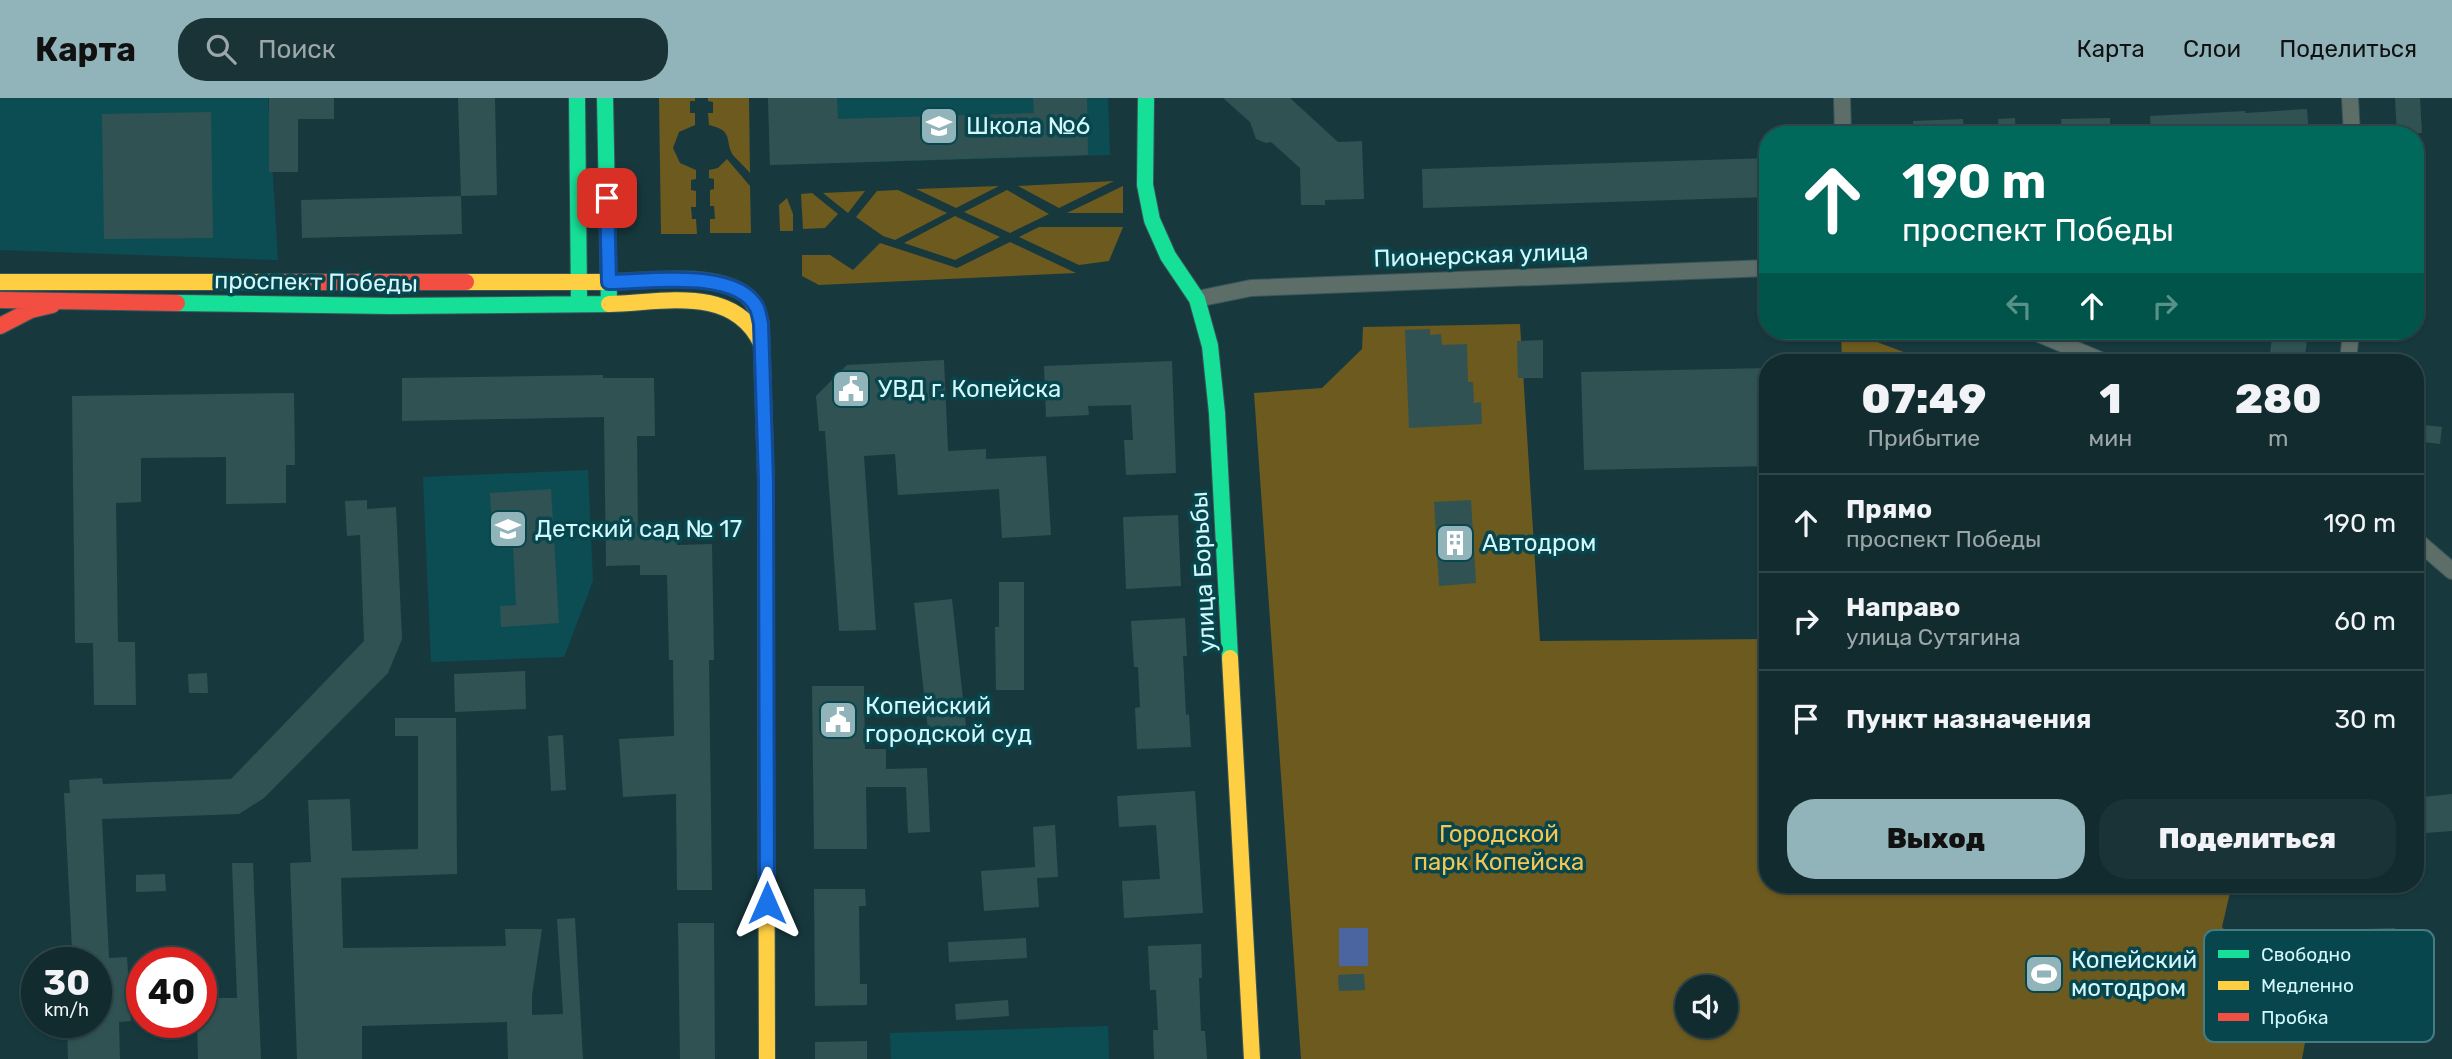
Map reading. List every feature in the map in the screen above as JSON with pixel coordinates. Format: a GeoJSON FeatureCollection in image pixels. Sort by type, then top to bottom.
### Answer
{"type":"FeatureCollection","features":[{"type":"Feature","properties":{"kind":"street"},"geometry":{"type":"LineString","coordinates":[[578,98],[579,305]]}},
{"type":"Feature","properties":{"kind":"street"},"geometry":{"type":"LineString","coordinates":[[605,98],[609,304]]}},
{"type":"Feature","properties":{"kind":"street","name":"улица Борьбы"},"geometry":{"type":"LineString","coordinates":[[1146,98],[1145,185],[1152,220],[1168,256],[1197,299],[1210,346],[1217,413],[1252,1059]]}},
{"type":"Feature","properties":{"kind":"street"},"geometry":{"type":"LineString","coordinates":[[1842,98],[1843,126]]}},
{"type":"Feature","properties":{"kind":"street"},"geometry":{"type":"LineString","coordinates":[[2350,98],[2352,126]]}},
{"type":"Feature","properties":{"kind":"street","name":"Пионерская улица"},"geometry":{"type":"LineString","coordinates":[[1197,299],[1251,288],[1403,280],[1759,268]]}},
{"type":"Feature","properties":{"kind":"street","name":"проспект Победы"},"geometry":{"type":"LineString","coordinates":[[0,282],[699,281],[721,283],[736,289],[757,308],[761,324],[766,481],[767,1059]]}},
{"type":"Feature","properties":{"kind":"street","name":"проспект Победы"},"geometry":{"type":"LineString","coordinates":[[0,300],[391,306],[703,303],[726,306],[741,315],[754,327],[762,346]]}},
{"type":"Feature","properties":{"kind":"street"},"geometry":{"type":"LineString","coordinates":[[0,326],[31,310],[68,302]]}},
{"type":"Feature","properties":{"kind":"street"},"geometry":{"type":"LineString","coordinates":[[2053,340],[2086,354]]}},
{"type":"Feature","properties":{"kind":"street"},"geometry":{"type":"LineString","coordinates":[[2424,547],[2452,571]]}},
{"type":"Feature","properties":{"kind":"shaded area"},"geometry":{"type":"Polygon","coordinates":[[[0,98],[268,98],[278,260],[0,250],[0,98]]]}},
{"type":"Feature","properties":{"kind":"shaded area","name":"Школа №6"},"geometry":{"type":"Polygon","coordinates":[[[768,98],[1108,98],[1110,155],[770,165],[768,98]]]}},
{"type":"Feature","properties":{"kind":"shaded area","name":"Детский сад № 17"},"geometry":{"type":"Polygon","coordinates":[[[588,470],[593,581],[564,657],[431,662],[423,477],[588,470]]]}},
{"type":"Feature","properties":{"kind":"shaded area"},"geometry":{"type":"Polygon","coordinates":[[[1108,1026],[1109,1059],[891,1059],[890,1033],[1108,1026]]]}},
{"type":"Feature","properties":{"kind":"green space"},"geometry":{"type":"Polygon","coordinates":[[[659,98],[695,98],[695,101],[690,101],[690,113],[695,113],[695,125],[679,132],[673,148],[680,163],[696,170],[696,179],[691,180],[691,190],[696,191],[696,207],[691,207],[692,219],[696,219],[697,234],[661,234],[659,98]]]}},
{"type":"Feature","properties":{"kind":"green space"},"geometry":{"type":"Polygon","coordinates":[[[708,98],[749,98],[750,173],[730,150],[726,133],[709,125],[708,113],[713,113],[713,102],[708,101],[708,98]]]}},
{"type":"Feature","properties":{"kind":"green space"},"geometry":{"type":"Polygon","coordinates":[[[727,159],[750,186],[751,233],[710,233],[710,219],[715,219],[714,206],[710,206],[710,190],[714,189],[714,179],[709,178],[709,170],[718,168],[727,159]]]}},
{"type":"Feature","properties":{"kind":"green space"},"geometry":{"type":"Polygon","coordinates":[[[1114,181],[1059,208],[1018,186],[1114,181]]]}},
{"type":"Feature","properties":{"kind":"green space"},"geometry":{"type":"Polygon","coordinates":[[[999,186],[956,208],[916,189],[999,186]]]}},
{"type":"Feature","properties":{"kind":"green space"},"geometry":{"type":"Polygon","coordinates":[[[1123,186],[1123,213],[1067,213],[1123,186]]]}},
{"type":"Feature","properties":{"kind":"green space"},"geometry":{"type":"Polygon","coordinates":[[[898,190],[947,213],[895,240],[883,236],[856,217],[877,191],[898,190]]]}},
{"type":"Feature","properties":{"kind":"green space"},"geometry":{"type":"Polygon","coordinates":[[[1007,190],[1049,214],[1010,233],[964,212],[1007,190]]]}},
{"type":"Feature","properties":{"kind":"green space"},"geometry":{"type":"Polygon","coordinates":[[[865,191],[848,213],[823,193],[865,191]]]}},
{"type":"Feature","properties":{"kind":"green space"},"geometry":{"type":"Polygon","coordinates":[[[812,193],[838,214],[825,228],[803,229],[801,194],[812,193]]]}},
{"type":"Feature","properties":{"kind":"green space"},"geometry":{"type":"Polygon","coordinates":[[[787,198],[793,214],[793,231],[780,231],[779,205],[787,198]]]}},
{"type":"Feature","properties":{"kind":"green space"},"geometry":{"type":"Polygon","coordinates":[[[955,216],[1000,237],[955,260],[904,243],[955,216]]]}},
{"type":"Feature","properties":{"kind":"green space"},"geometry":{"type":"Polygon","coordinates":[[[1039,227],[1123,227],[1109,261],[1079,265],[1019,237],[1039,227]]]}},
{"type":"Feature","properties":{"kind":"green space"},"geometry":{"type":"Polygon","coordinates":[[[1010,242],[1076,273],[819,285],[802,276],[802,255],[830,255],[853,270],[880,243],[957,268],[1010,242]]]}},
{"type":"Feature","properties":{"kind":"green space","name":"Городской парк Копейска"},"geometry":{"type":"Polygon","coordinates":[[[1520,324],[1540,641],[1759,639],[1759,893],[2230,893],[2222,927],[2225,930],[2204,930],[2204,1042],[2305,1042],[2302,1059],[1301,1059],[1254,393],[1322,388],[1362,349],[1363,327],[1520,324]]]}},
{"type":"Feature","properties":{"kind":"green space"},"geometry":{"type":"Polygon","coordinates":[[[1841,340],[1872,340],[1909,354],[1842,354],[1841,340]]]}},
{"type":"Feature","properties":{"kind":"water"},"geometry":{"type":"Polygon","coordinates":[[[1339,928],[1368,928],[1368,966],[1339,966],[1339,928]]]}},
{"type":"Feature","properties":{"kind":"building"},"geometry":{"type":"Polygon","coordinates":[[[269,98],[334,98],[334,119],[298,119],[298,172],[269,172],[269,98]]]}},
{"type":"Feature","properties":{"kind":"building"},"geometry":{"type":"Polygon","coordinates":[[[458,98],[495,98],[497,195],[461,196],[458,98]]]}},
{"type":"Feature","properties":{"kind":"building","name":"Школа №6"},"geometry":{"type":"Polygon","coordinates":[[[768,98],[837,98],[838,119],[1034,113],[1033,98],[1087,98],[1088,155],[770,165],[768,98]]]}},
{"type":"Feature","properties":{"kind":"building"},"geometry":{"type":"Polygon","coordinates":[[[1223,98],[1290,98],[1338,142],[1362,141],[1364,199],[1325,200],[1325,205],[1301,205],[1300,168],[1271,142],[1256,139],[1250,122],[1223,98]]]}},
{"type":"Feature","properties":{"kind":"building"},"geometry":{"type":"Polygon","coordinates":[[[2395,98],[2420,98],[2422,126],[2397,126],[2395,98]]]}},
{"type":"Feature","properties":{"kind":"building"},"geometry":{"type":"Polygon","coordinates":[[[2307,109],[2308,126],[2151,126],[2150,116],[2307,109]]]}},
{"type":"Feature","properties":{"kind":"building"},"geometry":{"type":"Polygon","coordinates":[[[211,112],[213,238],[104,239],[102,114],[211,112]]]}},
{"type":"Feature","properties":{"kind":"building"},"geometry":{"type":"Polygon","coordinates":[[[2015,118],[2015,126],[1998,126],[1998,119],[2015,118]]]}},
{"type":"Feature","properties":{"kind":"building"},"geometry":{"type":"Polygon","coordinates":[[[2110,118],[2110,126],[2061,126],[2061,119],[2110,118]]]}},
{"type":"Feature","properties":{"kind":"building"},"geometry":{"type":"Polygon","coordinates":[[[1963,119],[1963,126],[1913,126],[1913,121],[1963,119]]]}},
{"type":"Feature","properties":{"kind":"building"},"geometry":{"type":"Polygon","coordinates":[[[1759,158],[1759,197],[1423,208],[1422,169],[1759,158]]]}},
{"type":"Feature","properties":{"kind":"building"},"geometry":{"type":"Polygon","coordinates":[[[461,196],[462,234],[302,238],[301,200],[461,196]]]}},
{"type":"Feature","properties":{"kind":"building"},"geometry":{"type":"Polygon","coordinates":[[[1430,329],[1430,335],[1441,334],[1442,345],[1467,344],[1468,382],[1473,382],[1474,403],[1481,402],[1482,424],[1409,428],[1405,330],[1430,329]]]}},
{"type":"Feature","properties":{"kind":"building"},"geometry":{"type":"Polygon","coordinates":[[[1543,340],[1543,378],[1518,378],[1517,341],[1543,340]]]}},
{"type":"Feature","properties":{"kind":"building"},"geometry":{"type":"Polygon","coordinates":[[[2272,340],[2307,341],[2305,354],[2270,354],[2272,340]]]}},
{"type":"Feature","properties":{"kind":"building"},"geometry":{"type":"Polygon","coordinates":[[[944,360],[948,451],[986,449],[986,459],[1046,456],[1051,535],[1002,538],[999,489],[898,495],[895,454],[864,456],[876,630],[839,631],[825,431],[819,431],[816,396],[847,365],[944,360]]]}},
{"type":"Feature","properties":{"kind":"building"},"geometry":{"type":"Polygon","coordinates":[[[1172,361],[1176,473],[1126,475],[1124,440],[1133,440],[1131,405],[1088,406],[1089,415],[1046,417],[1044,366],[1172,361]]]}},
{"type":"Feature","properties":{"kind":"building"},"geometry":{"type":"Polygon","coordinates":[[[1759,368],[1759,466],[1584,470],[1581,372],[1759,368]]]}},
{"type":"Feature","properties":{"kind":"building"},"geometry":{"type":"Polygon","coordinates":[[[603,375],[603,378],[654,378],[655,436],[637,436],[638,531],[677,531],[677,545],[712,544],[714,660],[709,660],[712,890],[677,890],[676,794],[623,797],[619,739],[674,736],[673,660],[669,660],[667,575],[640,575],[640,565],[606,566],[604,417],[402,421],[402,378],[603,375]]]}},
{"type":"Feature","properties":{"kind":"building"},"geometry":{"type":"Polygon","coordinates":[[[294,393],[295,465],[286,465],[286,503],[226,504],[226,457],[141,458],[141,502],[116,503],[118,642],[135,642],[136,705],[94,705],[93,643],[75,643],[72,396],[294,393]]]}},
{"type":"Feature","properties":{"kind":"building"},"geometry":{"type":"Polygon","coordinates":[[[2424,425],[2442,427],[2440,444],[2424,442],[2424,425]]]}},
{"type":"Feature","properties":{"kind":"building"},"geometry":{"type":"Polygon","coordinates":[[[551,489],[559,623],[501,627],[500,606],[516,605],[513,545],[509,545],[507,512],[491,513],[490,493],[551,489]]]}},
{"type":"Feature","properties":{"kind":"building"},"geometry":{"type":"Polygon","coordinates":[[[367,500],[367,509],[396,507],[402,639],[388,673],[264,798],[239,814],[102,819],[108,947],[72,947],[64,793],[70,793],[69,780],[102,778],[103,784],[231,779],[364,641],[360,535],[347,536],[345,501],[367,500]]]}},
{"type":"Feature","properties":{"kind":"building","name":"Автодром"},"geometry":{"type":"Polygon","coordinates":[[[1471,500],[1476,583],[1439,586],[1434,502],[1471,500]]]}},
{"type":"Feature","properties":{"kind":"building"},"geometry":{"type":"Polygon","coordinates":[[[1178,515],[1181,586],[1126,589],[1123,517],[1178,515]]]}},
{"type":"Feature","properties":{"kind":"building"},"geometry":{"type":"Polygon","coordinates":[[[999,582],[1024,582],[1024,690],[996,690],[995,627],[999,627],[999,582]]]}},
{"type":"Feature","properties":{"kind":"building"},"geometry":{"type":"Polygon","coordinates":[[[952,599],[966,726],[928,730],[914,603],[952,599]]]}},
{"type":"Feature","properties":{"kind":"building"},"geometry":{"type":"Polygon","coordinates":[[[1185,618],[1187,656],[1183,656],[1186,715],[1189,714],[1191,747],[1137,749],[1135,708],[1140,707],[1138,667],[1134,667],[1131,621],[1185,618]]]}},
{"type":"Feature","properties":{"kind":"building"},"geometry":{"type":"Polygon","coordinates":[[[525,671],[526,709],[455,712],[454,674],[525,671]]]}},
{"type":"Feature","properties":{"kind":"building"},"geometry":{"type":"Polygon","coordinates":[[[207,673],[208,693],[189,693],[188,674],[207,673]]]}},
{"type":"Feature","properties":{"kind":"building"},"geometry":{"type":"Polygon","coordinates":[[[812,686],[864,686],[865,749],[886,749],[886,769],[927,768],[930,832],[908,833],[906,787],[866,787],[867,849],[814,849],[812,686]]]}},
{"type":"Feature","properties":{"kind":"building"},"geometry":{"type":"Polygon","coordinates":[[[395,718],[456,718],[457,874],[341,878],[343,948],[506,946],[505,929],[542,929],[532,995],[532,1015],[563,1014],[557,919],[575,918],[583,1059],[508,1059],[507,1022],[362,1026],[362,1059],[297,1059],[290,863],[311,862],[308,800],[350,799],[352,851],[418,849],[418,736],[395,736],[395,718]]]}},
{"type":"Feature","properties":{"kind":"building"},"geometry":{"type":"Polygon","coordinates":[[[563,735],[566,790],[551,791],[548,736],[563,735]]]}},
{"type":"Feature","properties":{"kind":"building"},"geometry":{"type":"Polygon","coordinates":[[[1195,791],[1203,913],[1124,918],[1122,881],[1160,879],[1156,825],[1119,827],[1117,796],[1195,791]]]}},
{"type":"Feature","properties":{"kind":"building"},"geometry":{"type":"Polygon","coordinates":[[[2452,794],[2452,831],[2425,833],[2424,797],[2452,794]]]}},
{"type":"Feature","properties":{"kind":"building"},"geometry":{"type":"Polygon","coordinates":[[[1055,825],[1058,877],[1037,878],[1039,907],[984,911],[981,871],[1035,867],[1033,827],[1055,825]]]}},
{"type":"Feature","properties":{"kind":"building"},"geometry":{"type":"Polygon","coordinates":[[[232,863],[253,863],[261,1059],[198,1059],[197,1038],[217,1038],[217,998],[237,998],[232,863]]]}},
{"type":"Feature","properties":{"kind":"building"},"geometry":{"type":"Polygon","coordinates":[[[165,874],[166,891],[136,892],[136,875],[165,874]]]}},
{"type":"Feature","properties":{"kind":"building"},"geometry":{"type":"Polygon","coordinates":[[[814,889],[865,889],[866,906],[859,906],[860,984],[867,984],[867,1005],[815,1006],[814,889]]]}},
{"type":"Feature","properties":{"kind":"building"},"geometry":{"type":"Polygon","coordinates":[[[678,923],[714,923],[715,1059],[680,1059],[678,923]]]}},
{"type":"Feature","properties":{"kind":"building"},"geometry":{"type":"Polygon","coordinates":[[[2395,928],[2395,930],[2365,930],[2395,928]]]}},
{"type":"Feature","properties":{"kind":"building"},"geometry":{"type":"Polygon","coordinates":[[[1026,938],[1027,958],[949,962],[948,942],[1026,938]]]}},
{"type":"Feature","properties":{"kind":"building"},"geometry":{"type":"Polygon","coordinates":[[[1201,944],[1201,1031],[1205,1031],[1207,1059],[1154,1059],[1153,1030],[1158,1030],[1156,990],[1150,990],[1148,946],[1201,944]]]}},
{"type":"Feature","properties":{"kind":"building"},"geometry":{"type":"Polygon","coordinates":[[[126,957],[126,1021],[119,1022],[120,1059],[68,1059],[67,1038],[112,1038],[112,958],[126,957]]]}},
{"type":"Feature","properties":{"kind":"building"},"geometry":{"type":"Polygon","coordinates":[[[1364,974],[1365,990],[1339,991],[1338,975],[1364,974]]]}},
{"type":"Feature","properties":{"kind":"building"},"geometry":{"type":"Polygon","coordinates":[[[1008,1000],[1009,1016],[956,1020],[955,1004],[1008,1000]]]}},
{"type":"Feature","properties":{"kind":"building"},"geometry":{"type":"Polygon","coordinates":[[[867,1041],[867,1059],[815,1059],[815,1042],[867,1041]]]}},
{"type":"Feature","properties":{"kind":"traffic: fast"},"geometry":{"type":"LineString","coordinates":[[577,98],[579,299]]}},
{"type":"Feature","properties":{"kind":"traffic: fast"},"geometry":{"type":"LineString","coordinates":[[177,303],[391,306],[609,304],[605,98]]}},
{"type":"Feature","properties":{"kind":"traffic: fast"},"geometry":{"type":"LineString","coordinates":[[1146,98],[1145,185],[1152,220],[1168,256],[1197,299],[1210,346],[1217,413],[1230,658]]}},
{"type":"Feature","properties":{"kind":"traffic: fast"},"geometry":{"type":"LineString","coordinates":[[609,282],[680,279],[716,283],[746,295],[758,312],[761,324],[766,481],[766,717]]}},
{"type":"Feature","properties":{"kind":"traffic: slow"},"geometry":{"type":"LineString","coordinates":[[0,282],[282,282]]}},
{"type":"Feature","properties":{"kind":"traffic: slow"},"geometry":{"type":"LineString","coordinates":[[466,282],[609,282]]}},
{"type":"Feature","properties":{"kind":"traffic: slow"},"geometry":{"type":"LineString","coordinates":[[609,304],[673,300],[715,304],[733,312],[749,324],[761,343]]}},
{"type":"Feature","properties":{"kind":"traffic: slow"},"geometry":{"type":"LineString","coordinates":[[1230,658],[1252,1059]]}},
{"type":"Feature","properties":{"kind":"traffic: slow"},"geometry":{"type":"LineString","coordinates":[[766,717],[767,1059]]}},
{"type":"Feature","properties":{"kind":"traffic: jam"},"geometry":{"type":"LineString","coordinates":[[282,282],[466,282]]}},
{"type":"Feature","properties":{"kind":"traffic: jam"},"geometry":{"type":"LineString","coordinates":[[0,300],[177,303]]}},
{"type":"Feature","properties":{"kind":"traffic: jam"},"geometry":{"type":"LineString","coordinates":[[0,326],[31,310],[52,305]]}},
{"type":"Feature","properties":{"kind":"place","name":"Школа №6"},"geometry":{"type":"Point","coordinates":[939,126]}},
{"type":"Feature","properties":{"kind":"place","name":"УВД г. Копейска"},"geometry":{"type":"Point","coordinates":[851,389]}},
{"type":"Feature","properties":{"kind":"place","name":"Детский сад № 17"},"geometry":{"type":"Point","coordinates":[508,529]}},
{"type":"Feature","properties":{"kind":"place","name":"Автодром"},"geometry":{"type":"Point","coordinates":[1455,543]}},
{"type":"Feature","properties":{"kind":"place","name":"Копейский городской суд"},"geometry":{"type":"Point","coordinates":[838,720]}},
{"type":"Feature","properties":{"kind":"place","name":"Копейский мотодром"},"geometry":{"type":"Point","coordinates":[2044,974]}},
{"type":"Feature","properties":{"kind":"route"},"geometry":{"type":"LineString","coordinates":[[607,198],[609,282],[721,283],[748,297],[757,308],[761,324],[766,481],[767,903]]}}]}
